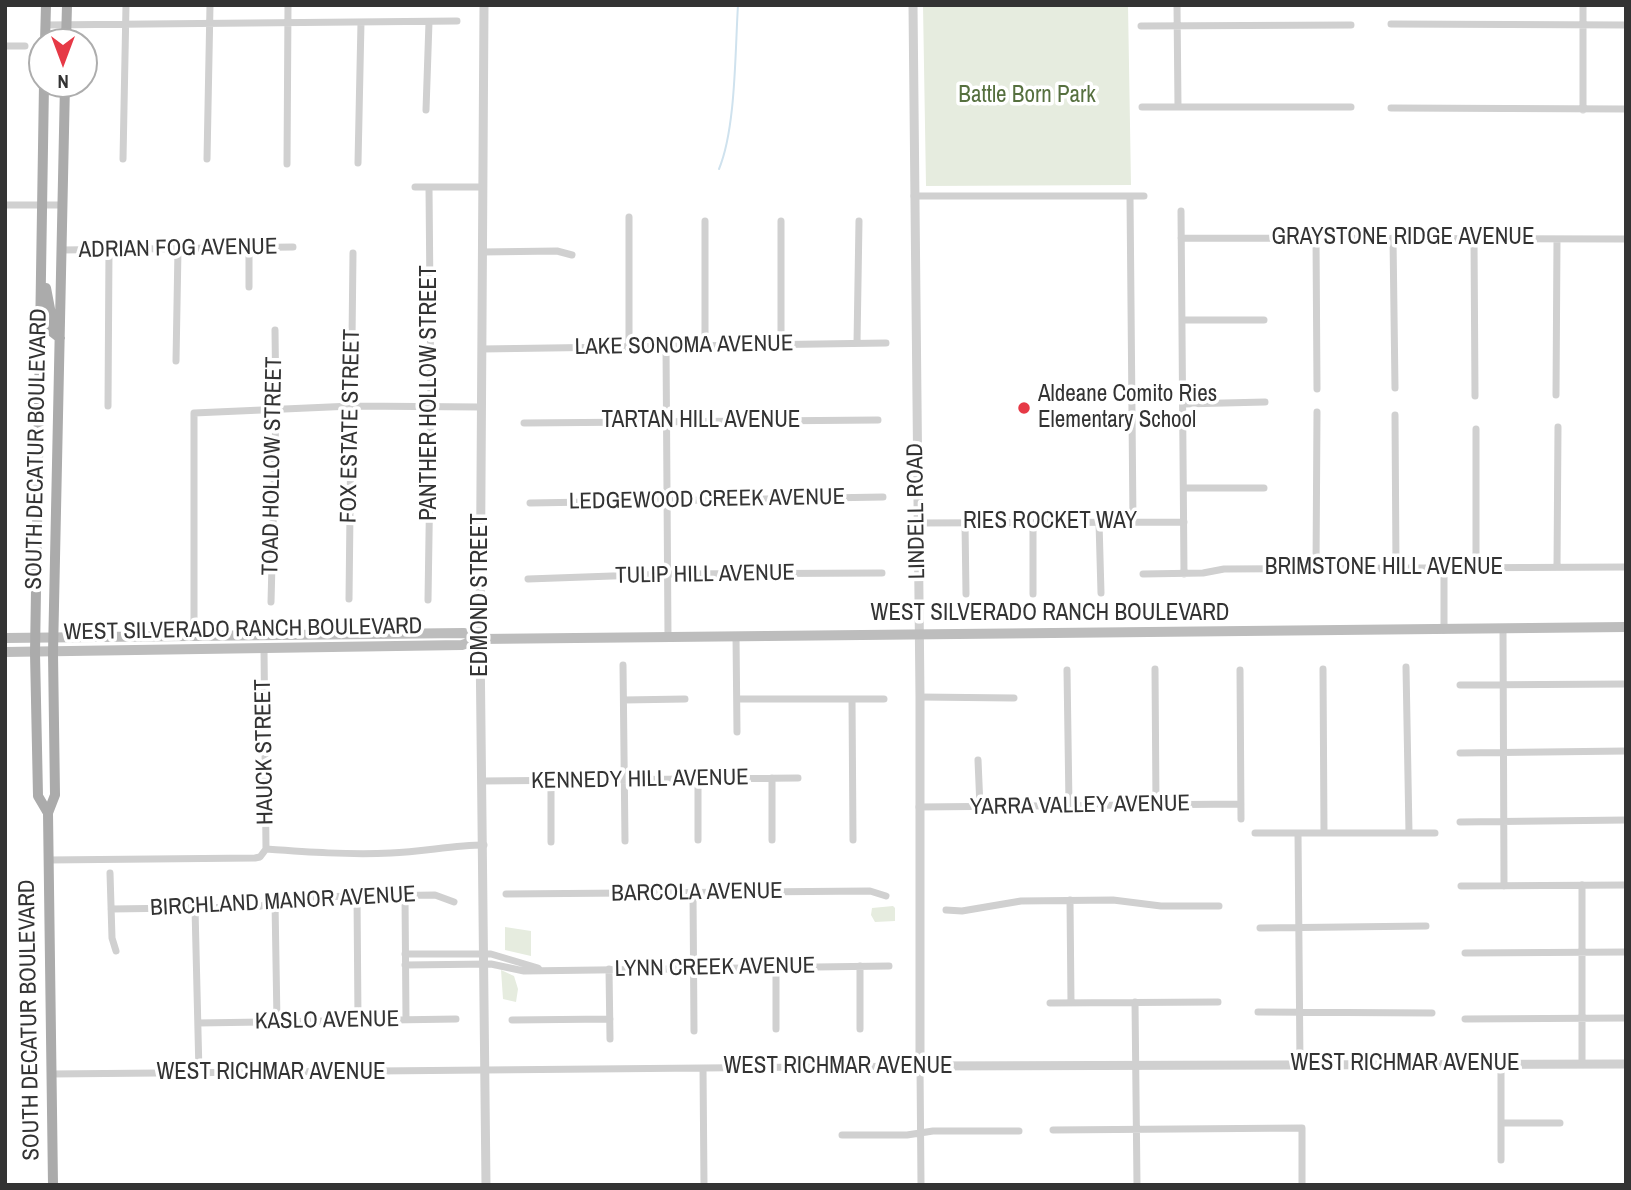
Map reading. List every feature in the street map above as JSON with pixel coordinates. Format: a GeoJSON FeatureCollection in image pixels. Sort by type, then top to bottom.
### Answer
{"type":"FeatureCollection","features":[{"type":"Feature","properties":{"kind":"main road"},"geometry":{"type":"LineString","coordinates":[[45,25],[46,5]]}},
{"type":"Feature","properties":{"kind":"main road"},"geometry":{"type":"LineString","coordinates":[[66,25],[67,5]]}},
{"type":"Feature","properties":{"kind":"main road","name":"SOUTH DECATUR BOULEVARD"},"geometry":{"type":"LineString","coordinates":[[44,98],[35,653],[38,796],[48,813]]}},
{"type":"Feature","properties":{"kind":"main road","name":"SOUTH DECATUR BOULEVARD"},"geometry":{"type":"LineString","coordinates":[[53,1185],[48,813],[55,795],[53,653],[65,98]]}},
{"type":"Feature","properties":{"kind":"main road"},"geometry":{"type":"LineString","coordinates":[[42,268],[51,314],[51,331],[60,338]]}},
{"type":"Feature","properties":{"kind":"main road","name":"WEST SILVERADO RANCH BOULEVARD"},"geometry":{"type":"LineString","coordinates":[[5,652],[462,645],[480,639],[668,636],[1624,627]]}},
{"type":"Feature","properties":{"kind":"main road","name":"WEST SILVERADO RANCH BOULEVARD"},"geometry":{"type":"LineString","coordinates":[[5,638],[464,633],[480,639]]}},
{"type":"Feature","properties":{"kind":"street"},"geometry":{"type":"LineString","coordinates":[[123,159],[126,5]]}},
{"type":"Feature","properties":{"kind":"street"},"geometry":{"type":"LineString","coordinates":[[207,159],[210,5]]}},
{"type":"Feature","properties":{"kind":"street"},"geometry":{"type":"LineString","coordinates":[[287,164],[288,5]]}},
{"type":"Feature","properties":{"kind":"street","name":"EDMOND STREET"},"geometry":{"type":"LineString","coordinates":[[484,5],[480,639],[486,1185]]}},
{"type":"Feature","properties":{"kind":"street","name":"LINDELL ROAD"},"geometry":{"type":"LineString","coordinates":[[913,5],[920,697],[920,1185]]}},
{"type":"Feature","properties":{"kind":"street"},"geometry":{"type":"LineString","coordinates":[[1177,5],[1178,107]]}},
{"type":"Feature","properties":{"kind":"street"},"geometry":{"type":"LineString","coordinates":[[1583,5],[1583,110]]}},
{"type":"Feature","properties":{"kind":"street"},"geometry":{"type":"LineString","coordinates":[[45,25],[457,21]]}},
{"type":"Feature","properties":{"kind":"street"},"geometry":{"type":"LineString","coordinates":[[358,163],[361,22]]}},
{"type":"Feature","properties":{"kind":"street"},"geometry":{"type":"LineString","coordinates":[[425,110],[429,22]]}},
{"type":"Feature","properties":{"kind":"street"},"geometry":{"type":"LineString","coordinates":[[1391,24],[1626,25]]}},
{"type":"Feature","properties":{"kind":"street"},"geometry":{"type":"LineString","coordinates":[[1141,26],[1351,25]]}},
{"type":"Feature","properties":{"kind":"street"},"geometry":{"type":"LineString","coordinates":[[5,46],[24,46]]}},
{"type":"Feature","properties":{"kind":"street"},"geometry":{"type":"LineString","coordinates":[[1142,107],[1351,107]]}},
{"type":"Feature","properties":{"kind":"street"},"geometry":{"type":"LineString","coordinates":[[1391,108],[1626,109]]}},
{"type":"Feature","properties":{"kind":"street"},"geometry":{"type":"LineString","coordinates":[[415,187],[482,187]]}},
{"type":"Feature","properties":{"kind":"street","name":"PANTHER HOLLOW STREET"},"geometry":{"type":"LineString","coordinates":[[428,600],[431,408],[429,187]]}},
{"type":"Feature","properties":{"kind":"street"},"geometry":{"type":"LineString","coordinates":[[914,196],[1144,196]]}},
{"type":"Feature","properties":{"kind":"street"},"geometry":{"type":"LineString","coordinates":[[1130,196],[1133,522]]}},
{"type":"Feature","properties":{"kind":"street"},"geometry":{"type":"LineString","coordinates":[[5,205],[63,205]]}},
{"type":"Feature","properties":{"kind":"street"},"geometry":{"type":"LineString","coordinates":[[1181,211],[1184,574]]}},
{"type":"Feature","properties":{"kind":"street"},"geometry":{"type":"LineString","coordinates":[[629,217],[629,347]]}},
{"type":"Feature","properties":{"kind":"street"},"geometry":{"type":"LineString","coordinates":[[781,220],[781,345]]}},
{"type":"Feature","properties":{"kind":"street"},"geometry":{"type":"LineString","coordinates":[[705,221],[705,346]]}},
{"type":"Feature","properties":{"kind":"street"},"geometry":{"type":"LineString","coordinates":[[858,344],[859,221]]}},
{"type":"Feature","properties":{"kind":"street"},"geometry":{"type":"LineString","coordinates":[[1315,237],[1317,388]]}},
{"type":"Feature","properties":{"kind":"street","name":"GRAYSTONE RIDGE AVENUE"},"geometry":{"type":"LineString","coordinates":[[1181,238],[1626,239]]}},
{"type":"Feature","properties":{"kind":"street"},"geometry":{"type":"LineString","coordinates":[[1393,238],[1395,388]]}},
{"type":"Feature","properties":{"kind":"street"},"geometry":{"type":"LineString","coordinates":[[1474,239],[1475,396]]}},
{"type":"Feature","properties":{"kind":"street"},"geometry":{"type":"LineString","coordinates":[[1556,239],[1556,395]]}},
{"type":"Feature","properties":{"kind":"street"},"geometry":{"type":"LineString","coordinates":[[249,247],[249,287]]}},
{"type":"Feature","properties":{"kind":"street","name":"ADRIAN FOG AVENUE"},"geometry":{"type":"LineString","coordinates":[[62,250],[293,247]]}},
{"type":"Feature","properties":{"kind":"street"},"geometry":{"type":"LineString","coordinates":[[108,406],[109,249]]}},
{"type":"Feature","properties":{"kind":"street"},"geometry":{"type":"LineString","coordinates":[[176,362],[178,249]]}},
{"type":"Feature","properties":{"kind":"street"},"geometry":{"type":"LineString","coordinates":[[482,252],[557,251],[572,255]]}},
{"type":"Feature","properties":{"kind":"street","name":"FOX ESTATE STREET"},"geometry":{"type":"LineString","coordinates":[[349,599],[353,253]]}},
{"type":"Feature","properties":{"kind":"street"},"geometry":{"type":"LineString","coordinates":[[1182,320],[1264,320]]}},
{"type":"Feature","properties":{"kind":"street","name":"TOAD HOLLOW STREET"},"geometry":{"type":"LineString","coordinates":[[271,602],[276,411],[275,330]]}},
{"type":"Feature","properties":{"kind":"street","name":"LAKE SONOMA AVENUE"},"geometry":{"type":"LineString","coordinates":[[482,349],[886,343]]}},
{"type":"Feature","properties":{"kind":"street"},"geometry":{"type":"LineString","coordinates":[[666,346],[668,636]]}},
{"type":"Feature","properties":{"kind":"street"},"geometry":{"type":"LineString","coordinates":[[1183,404],[1265,402]]}},
{"type":"Feature","properties":{"kind":"street"},"geometry":{"type":"LineString","coordinates":[[194,636],[194,413],[352,406],[480,407]]}},
{"type":"Feature","properties":{"kind":"street"},"geometry":{"type":"LineString","coordinates":[[1316,568],[1317,412]]}},
{"type":"Feature","properties":{"kind":"street"},"geometry":{"type":"LineString","coordinates":[[1395,415],[1396,568]]}},
{"type":"Feature","properties":{"kind":"street","name":"TARTAN HILL AVENUE"},"geometry":{"type":"LineString","coordinates":[[524,423],[878,421]]}},
{"type":"Feature","properties":{"kind":"street"},"geometry":{"type":"LineString","coordinates":[[1557,567],[1558,427]]}},
{"type":"Feature","properties":{"kind":"street"},"geometry":{"type":"LineString","coordinates":[[1476,429],[1476,567]]}},
{"type":"Feature","properties":{"kind":"street"},"geometry":{"type":"LineString","coordinates":[[1184,488],[1264,488]]}},
{"type":"Feature","properties":{"kind":"street","name":"LEDGEWOOD CREEK AVENUE"},"geometry":{"type":"LineString","coordinates":[[530,503],[883,497]]}},
{"type":"Feature","properties":{"kind":"street"},"geometry":{"type":"LineString","coordinates":[[1099,522],[1101,593]]}},
{"type":"Feature","properties":{"kind":"street","name":"RIES ROCKET WAY"},"geometry":{"type":"LineString","coordinates":[[917,523],[1184,522]]}},
{"type":"Feature","properties":{"kind":"street"},"geometry":{"type":"LineString","coordinates":[[965,523],[966,594]]}},
{"type":"Feature","properties":{"kind":"street"},"geometry":{"type":"LineString","coordinates":[[1033,523],[1033,594]]}},
{"type":"Feature","properties":{"kind":"street","name":"BRIMSTONE HILL AVENUE"},"geometry":{"type":"LineString","coordinates":[[1143,574],[1184,574],[1224,569],[1626,567]]}},
{"type":"Feature","properties":{"kind":"street"},"geometry":{"type":"LineString","coordinates":[[1444,568],[1444,630]]}},
{"type":"Feature","properties":{"kind":"street","name":"TULIP HILL AVENUE"},"geometry":{"type":"LineString","coordinates":[[528,579],[668,574],[883,573]]}},
{"type":"Feature","properties":{"kind":"street"},"geometry":{"type":"LineString","coordinates":[[1503,629],[1504,886]]}},
{"type":"Feature","properties":{"kind":"street"},"geometry":{"type":"LineString","coordinates":[[736,636],[737,732]]}},
{"type":"Feature","properties":{"kind":"street","name":"HAUCK STREET"},"geometry":{"type":"LineString","coordinates":[[264,649],[264,852]]}},
{"type":"Feature","properties":{"kind":"street"},"geometry":{"type":"LineString","coordinates":[[623,665],[625,841]]}},
{"type":"Feature","properties":{"kind":"street"},"geometry":{"type":"LineString","coordinates":[[1406,667],[1409,833]]}},
{"type":"Feature","properties":{"kind":"street"},"geometry":{"type":"LineString","coordinates":[[1155,669],[1156,805]]}},
{"type":"Feature","properties":{"kind":"street"},"geometry":{"type":"LineString","coordinates":[[1323,669],[1324,833]]}},
{"type":"Feature","properties":{"kind":"street"},"geometry":{"type":"LineString","coordinates":[[1068,670],[1069,805]]}},
{"type":"Feature","properties":{"kind":"street"},"geometry":{"type":"LineString","coordinates":[[1240,670],[1241,819]]}},
{"type":"Feature","properties":{"kind":"street"},"geometry":{"type":"LineString","coordinates":[[1460,685],[1626,684]]}},
{"type":"Feature","properties":{"kind":"street"},"geometry":{"type":"LineString","coordinates":[[920,697],[1014,698]]}},
{"type":"Feature","properties":{"kind":"street"},"geometry":{"type":"LineString","coordinates":[[624,700],[685,699]]}},
{"type":"Feature","properties":{"kind":"street"},"geometry":{"type":"LineString","coordinates":[[737,699],[884,699]]}},
{"type":"Feature","properties":{"kind":"street"},"geometry":{"type":"LineString","coordinates":[[852,699],[853,840]]}},
{"type":"Feature","properties":{"kind":"street"},"geometry":{"type":"LineString","coordinates":[[1460,753],[1626,751]]}},
{"type":"Feature","properties":{"kind":"street"},"geometry":{"type":"LineString","coordinates":[[978,760],[980,807]]}},
{"type":"Feature","properties":{"kind":"street"},"geometry":{"type":"LineString","coordinates":[[772,778],[772,839]]}},
{"type":"Feature","properties":{"kind":"street","name":"KENNEDY HILL AVENUE"},"geometry":{"type":"LineString","coordinates":[[483,781],[797,778]]}},
{"type":"Feature","properties":{"kind":"street"},"geometry":{"type":"LineString","coordinates":[[698,779],[698,840]]}},
{"type":"Feature","properties":{"kind":"street"},"geometry":{"type":"LineString","coordinates":[[551,780],[551,842]]}},
{"type":"Feature","properties":{"kind":"street","name":"YARRA VALLEY AVENUE"},"geometry":{"type":"LineString","coordinates":[[919,807],[1241,804]]}},
{"type":"Feature","properties":{"kind":"street"},"geometry":{"type":"LineString","coordinates":[[1460,822],[1626,820]]}},
{"type":"Feature","properties":{"kind":"street"},"geometry":{"type":"LineString","coordinates":[[1255,833],[1436,833]]}},
{"type":"Feature","properties":{"kind":"street"},"geometry":{"type":"LineString","coordinates":[[1298,833],[1300,1065]]}},
{"type":"Feature","properties":{"kind":"street"},"geometry":{"type":"LineString","coordinates":[[48,860],[256,858],[264,852],[393,853],[484,845]]}},
{"type":"Feature","properties":{"kind":"street"},"geometry":{"type":"LineString","coordinates":[[110,873],[112,938],[116,951]]}},
{"type":"Feature","properties":{"kind":"street"},"geometry":{"type":"LineString","coordinates":[[1582,885],[1582,1063]]}},
{"type":"Feature","properties":{"kind":"street"},"geometry":{"type":"LineString","coordinates":[[1461,886],[1626,885]]}},
{"type":"Feature","properties":{"kind":"street","name":"BARCOLA AVENUE"},"geometry":{"type":"LineString","coordinates":[[506,894],[870,891],[886,895]]}},
{"type":"Feature","properties":{"kind":"street"},"geometry":{"type":"LineString","coordinates":[[693,892],[694,1031]]}},
{"type":"Feature","properties":{"kind":"street","name":"BIRCHLAND MANOR AVENUE"},"geometry":{"type":"LineString","coordinates":[[111,909],[256,907],[301,897],[435,895],[454,902]]}},
{"type":"Feature","properties":{"kind":"street"},"geometry":{"type":"LineString","coordinates":[[357,896],[358,1020]]}},
{"type":"Feature","properties":{"kind":"street"},"geometry":{"type":"LineString","coordinates":[[405,896],[405,1020]]}},
{"type":"Feature","properties":{"kind":"street"},"geometry":{"type":"LineString","coordinates":[[946,910],[962,911],[1021,901],[1070,900],[1112,900],[1161,906],[1219,906]]}},
{"type":"Feature","properties":{"kind":"street"},"geometry":{"type":"LineString","coordinates":[[1070,900],[1071,1003]]}},
{"type":"Feature","properties":{"kind":"street"},"geometry":{"type":"LineString","coordinates":[[275,902],[277,1022]]}},
{"type":"Feature","properties":{"kind":"street"},"geometry":{"type":"LineString","coordinates":[[195,908],[200,1073]]}},
{"type":"Feature","properties":{"kind":"street"},"geometry":{"type":"LineString","coordinates":[[1260,928],[1426,926]]}},
{"type":"Feature","properties":{"kind":"street"},"geometry":{"type":"LineString","coordinates":[[1465,953],[1626,952]]}},
{"type":"Feature","properties":{"kind":"street","name":"LYNN CREEK AVENUE"},"geometry":{"type":"LineString","coordinates":[[405,954],[485,959],[518,971],[889,966]]}},
{"type":"Feature","properties":{"kind":"street","name":"LYNN CREEK AVENUE"},"geometry":{"type":"LineString","coordinates":[[405,965],[485,959]]}},
{"type":"Feature","properties":{"kind":"street"},"geometry":{"type":"LineString","coordinates":[[860,966],[860,1029]]}},
{"type":"Feature","properties":{"kind":"street"},"geometry":{"type":"LineString","coordinates":[[776,967],[776,1029]]}},
{"type":"Feature","properties":{"kind":"street"},"geometry":{"type":"LineString","coordinates":[[609,969],[610,1039]]}},
{"type":"Feature","properties":{"kind":"street"},"geometry":{"type":"LineString","coordinates":[[1050,1003],[1218,1003]]}},
{"type":"Feature","properties":{"kind":"street"},"geometry":{"type":"LineString","coordinates":[[1135,1003],[1137,1185]]}},
{"type":"Feature","properties":{"kind":"street"},"geometry":{"type":"LineString","coordinates":[[1258,1012],[1432,1013]]}},
{"type":"Feature","properties":{"kind":"street"},"geometry":{"type":"LineString","coordinates":[[1465,1019],[1626,1018]]}},
{"type":"Feature","properties":{"kind":"street","name":"KASLO AVENUE"},"geometry":{"type":"LineString","coordinates":[[198,1023],[456,1019]]}},
{"type":"Feature","properties":{"kind":"street"},"geometry":{"type":"LineString","coordinates":[[512,1020],[610,1019]]}},
{"type":"Feature","properties":{"kind":"street"},"geometry":{"type":"LineString","coordinates":[[1501,1160],[1502,1063]]}},
{"type":"Feature","properties":{"kind":"street","name":"WEST RICHMAR AVENUE"},"geometry":{"type":"LineString","coordinates":[[51,1074],[920,1066],[1626,1064]]}},
{"type":"Feature","properties":{"kind":"street"},"geometry":{"type":"LineString","coordinates":[[703,1068],[704,1185]]}},
{"type":"Feature","properties":{"kind":"street"},"geometry":{"type":"LineString","coordinates":[[1501,1123],[1560,1123]]}},
{"type":"Feature","properties":{"kind":"street"},"geometry":{"type":"LineString","coordinates":[[1053,1130],[1302,1128],[1302,1185]]}},
{"type":"Feature","properties":{"kind":"street"},"geometry":{"type":"LineString","coordinates":[[842,1135],[1019,1131]]}},
{"type":"Feature","properties":{"kind":"green space","name":"Battle Born Park"},"geometry":{"type":"Polygon","coordinates":[[[923,5],[1128,5],[1131,185],[926,186],[923,5]]]}},
{"type":"Feature","properties":{"kind":"green space"},"geometry":{"type":"Polygon","coordinates":[[[893,906],[895,921],[875,922],[871,915],[872,908],[893,906]]]}},
{"type":"Feature","properties":{"kind":"green space"},"geometry":{"type":"Polygon","coordinates":[[[505,927],[531,931],[531,956],[505,950],[505,927]]]}},
{"type":"Feature","properties":{"kind":"green space"},"geometry":{"type":"Polygon","coordinates":[[[501,970],[514,976],[518,989],[516,1002],[503,999],[501,970]]]}},
{"type":"Feature","properties":{"kind":"waterway"},"geometry":{"type":"LineString","coordinates":[[719,169],[725,152],[732,111],[738,5]]}},
{"type":"Feature","properties":{"kind":"place","name":"Aldeane Comito Ries Elementary School"},"geometry":{"type":"Point","coordinates":[1024,408]}}]}
